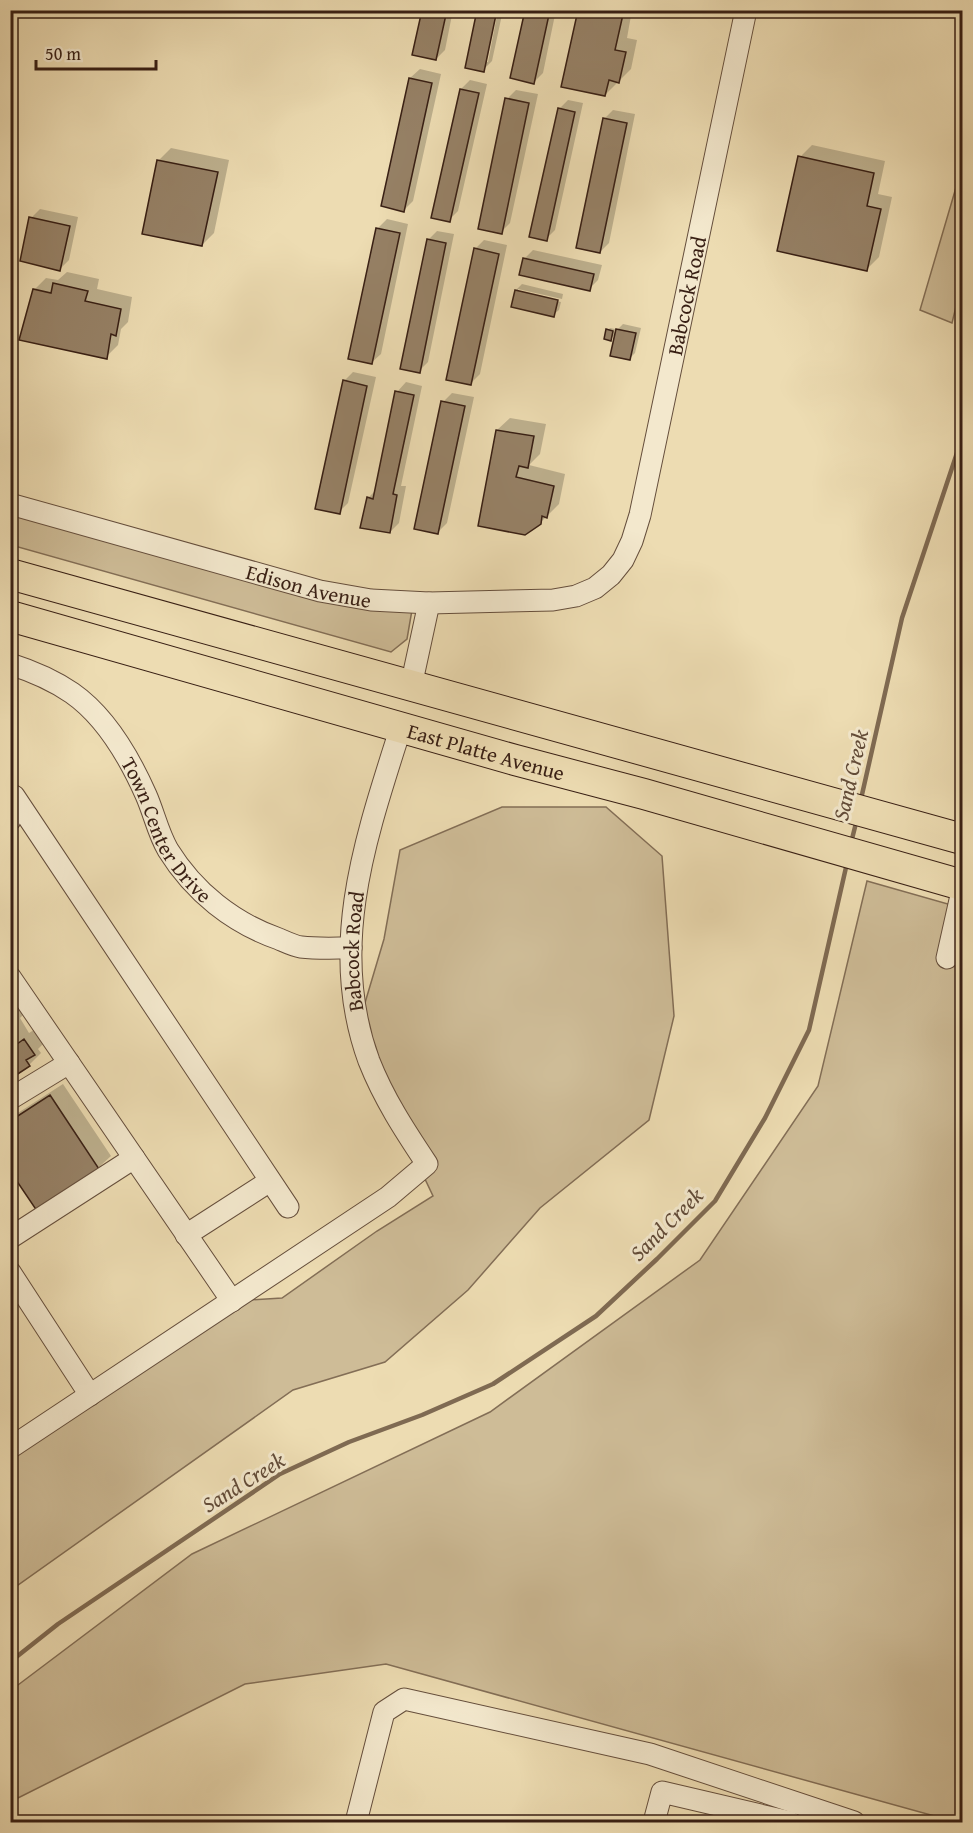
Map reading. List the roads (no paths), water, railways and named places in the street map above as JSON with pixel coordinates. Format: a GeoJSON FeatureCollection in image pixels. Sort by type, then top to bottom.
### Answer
{"type":"FeatureCollection","features":[{"type":"Feature","properties":{"kind":"highway","name":"East Platte Avenue"},"geometry":{"type":"LineString","coordinates":[[10,574],[963,839]]}},
{"type":"Feature","properties":{"kind":"highway","name":"East Platte Avenue"},"geometry":{"type":"LineString","coordinates":[[10,616],[963,885]]}},
{"type":"Feature","properties":{"kind":"highway"},"geometry":{"type":"LineString","coordinates":[[279,692],[330,699],[367,699],[393,694],[411,686]]}},
{"type":"Feature","properties":{"kind":"street","name":"Babcock Road"},"geometry":{"type":"LineString","coordinates":[[611,575],[623,560],[632,541],[648,486],[746,10]]}},
{"type":"Feature","properties":{"kind":"street","name":"Edison Avenue"},"geometry":{"type":"LineString","coordinates":[[10,504],[320,591],[371,600],[429,603],[553,600],[576,597],[595,588],[611,575]]}},
{"type":"Feature","properties":{"kind":"street"},"geometry":{"type":"LineString","coordinates":[[411,686],[429,603]]}},
{"type":"Feature","properties":{"kind":"street","name":"Town Center Drive"},"geometry":{"type":"LineString","coordinates":[[10,664],[54,681],[74,694],[95,714],[134,769],[168,849],[205,896],[247,926],[274,938],[300,947],[351,948]]}},
{"type":"Feature","properties":{"kind":"street","name":"Babcock Road"},"geometry":{"type":"LineString","coordinates":[[232,1301],[388,1197],[427,1164],[398,1120],[370,1061],[361,1036],[355,1006],[351,948],[351,922],[362,859],[401,727]]}},
{"type":"Feature","properties":{"kind":"street"},"geometry":{"type":"LineString","coordinates":[[10,820],[12,793]]}},
{"type":"Feature","properties":{"kind":"street"},"geometry":{"type":"LineString","coordinates":[[12,793],[288,1207]]}},
{"type":"Feature","properties":{"kind":"street"},"geometry":{"type":"LineString","coordinates":[[947,957],[963,891]]}},
{"type":"Feature","properties":{"kind":"street"},"geometry":{"type":"LineString","coordinates":[[10,977],[232,1301],[10,1448]]}},
{"type":"Feature","properties":{"kind":"street"},"geometry":{"type":"LineString","coordinates":[[10,1099],[69,1063]]}},
{"type":"Feature","properties":{"kind":"street"},"geometry":{"type":"LineString","coordinates":[[10,1238],[134,1158]]}},
{"type":"Feature","properties":{"kind":"street"},"geometry":{"type":"LineString","coordinates":[[186,1235],[270,1181]]}},
{"type":"Feature","properties":{"kind":"street"},"geometry":{"type":"LineString","coordinates":[[10,1272],[90,1395]]}},
{"type":"Feature","properties":{"kind":"street"},"geometry":{"type":"LineString","coordinates":[[356,1822],[384,1712],[404,1699],[650,1754],[854,1822]]}},
{"type":"Feature","properties":{"kind":"street"},"geometry":{"type":"LineString","coordinates":[[654,1822],[662,1792],[790,1822]]}},
{"type":"Feature","properties":{"kind":"waterway","name":"Sand Creek"},"geometry":{"type":"LineString","coordinates":[[861,799],[902,618],[959,447],[962,427]]}},
{"type":"Feature","properties":{"kind":"waterway","name":"Sand Creek"},"geometry":{"type":"LineString","coordinates":[[851,843],[857,819]]}},
{"type":"Feature","properties":{"kind":"waterway","name":"Sand Creek"},"geometry":{"type":"LineString","coordinates":[[10,1662],[58,1624],[280,1474],[349,1442],[422,1415],[493,1384],[596,1316],[657,1259],[715,1201],[765,1118],[809,1030],[847,863]]}}]}
